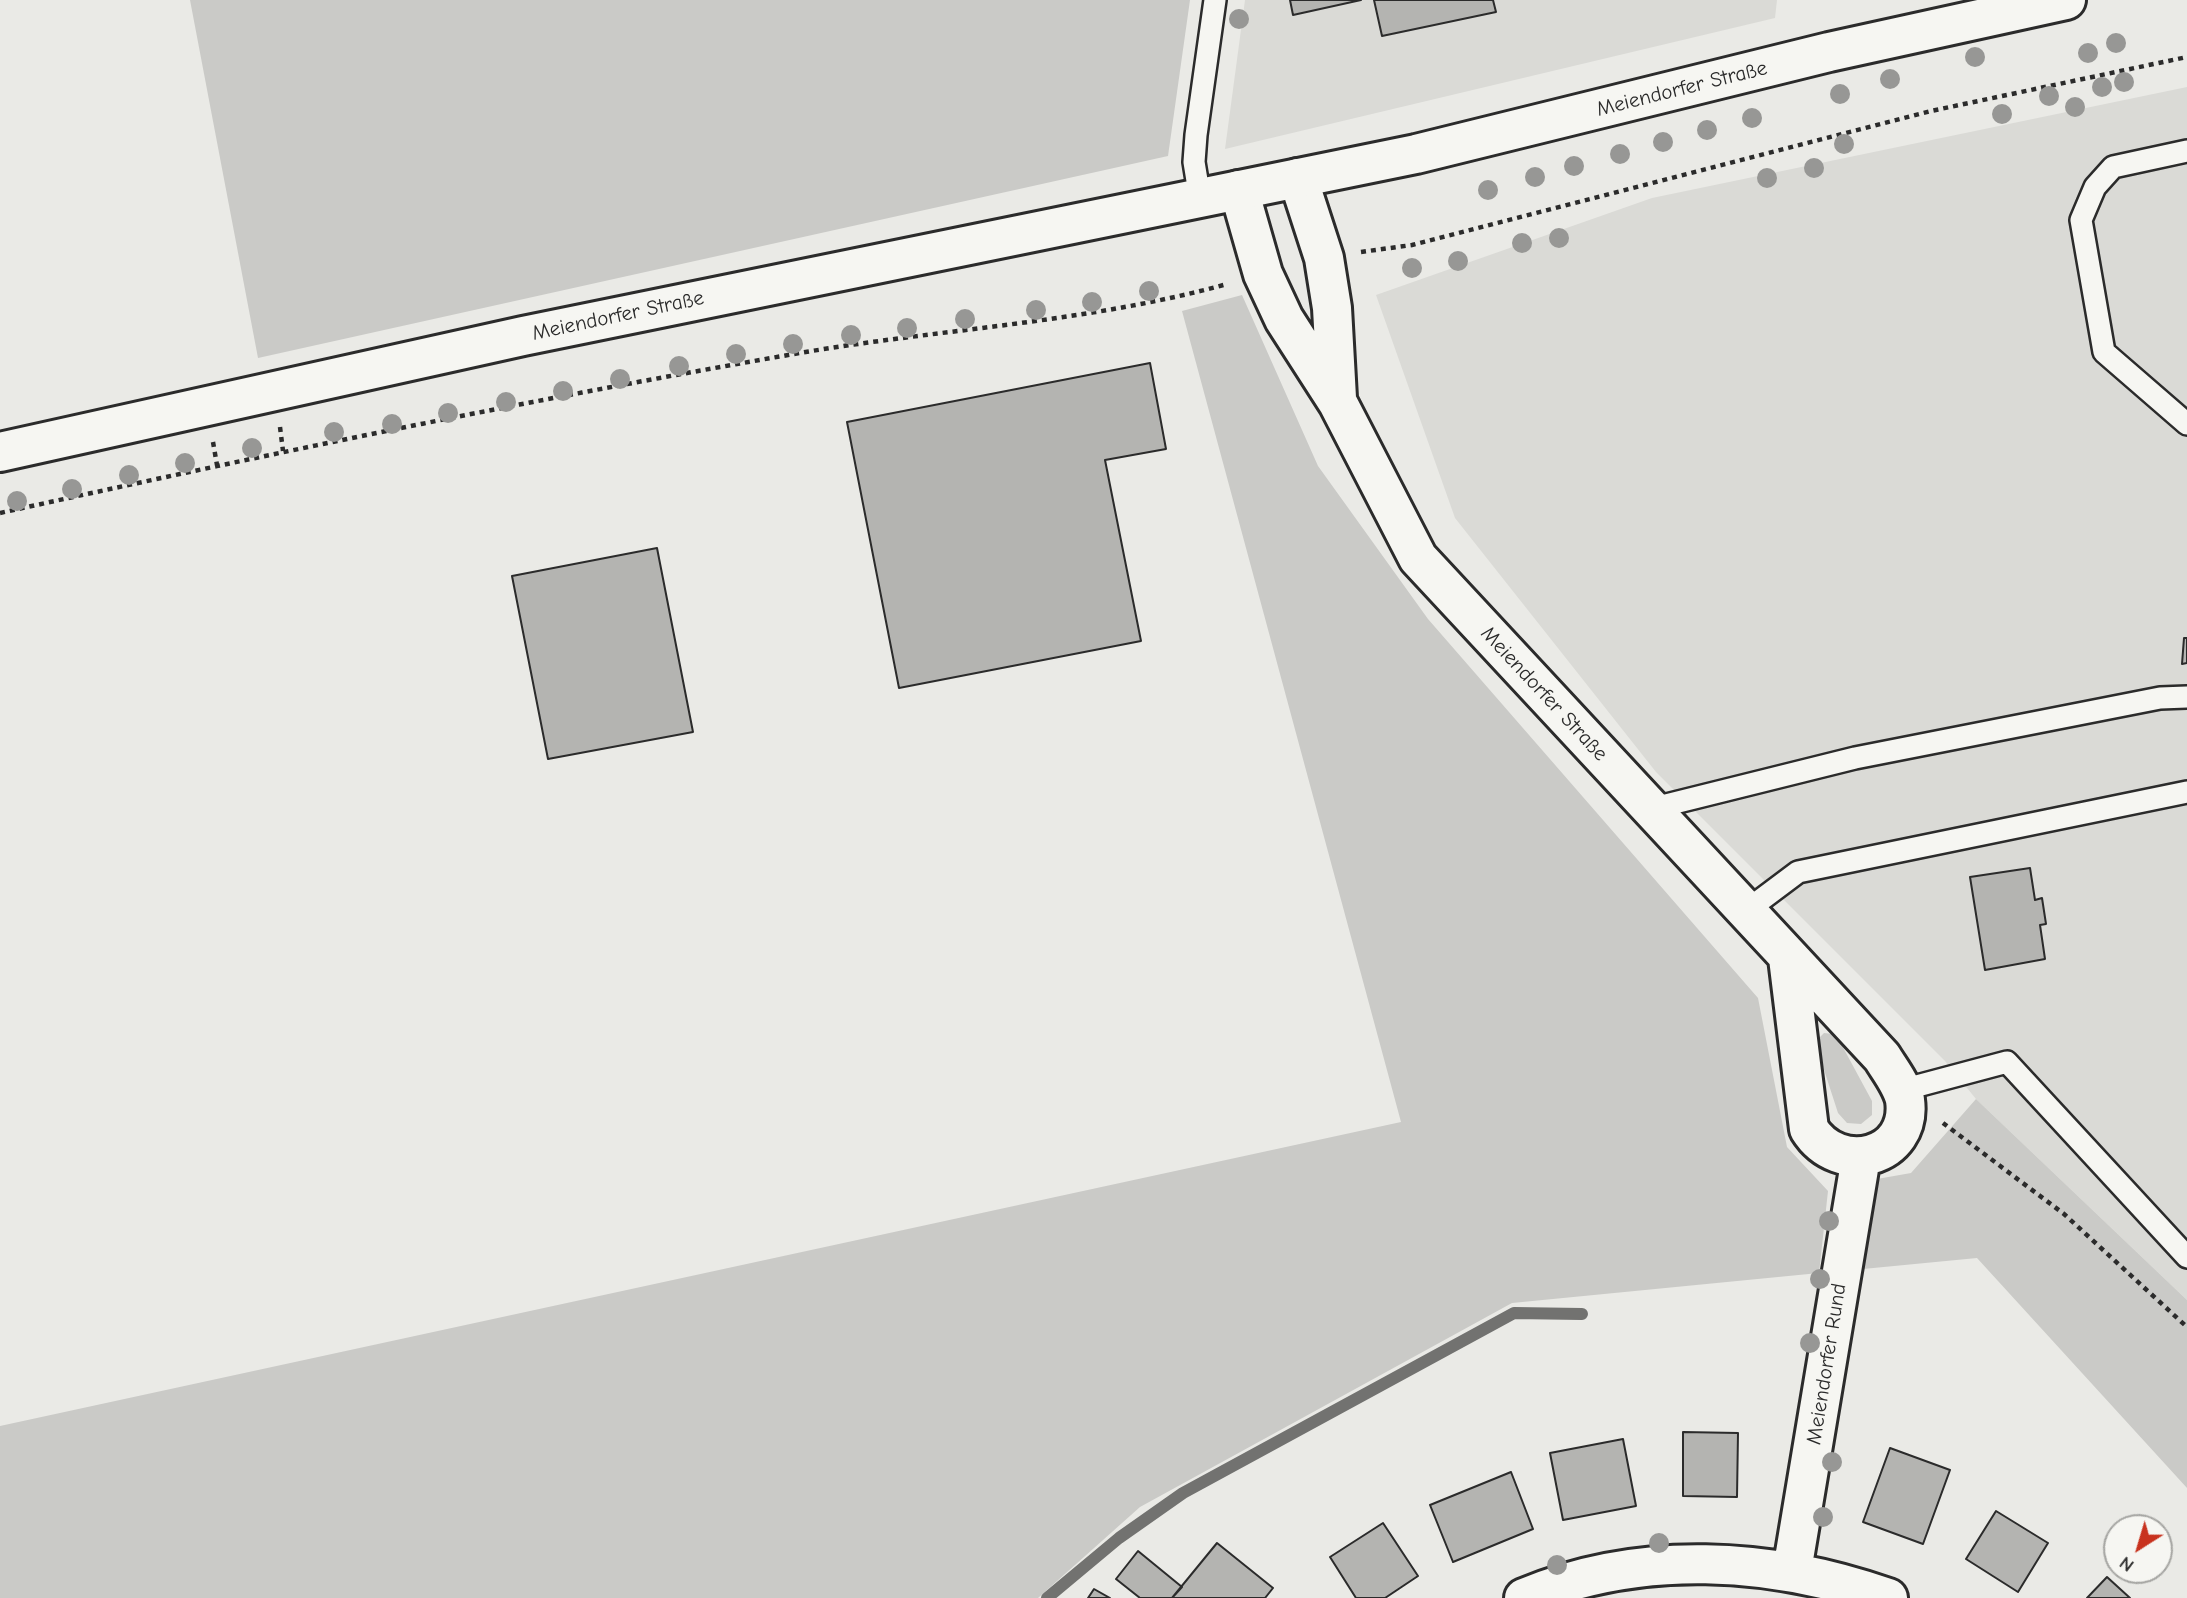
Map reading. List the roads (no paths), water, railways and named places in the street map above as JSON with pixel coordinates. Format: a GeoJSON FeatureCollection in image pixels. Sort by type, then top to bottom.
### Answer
{"type":"FeatureCollection","features":[{"type":"Feature","properties":{"kind":"street","name":"Meiendorfer Straße"},"geometry":{"type":"LineString","coordinates":[[0,452],[523,336],[1416,153],[1829,52],[2066,0]]}},
{"type":"Feature","properties":{"kind":"street","name":"Meiendorfer Straße"},"geometry":{"type":"LineString","coordinates":[[1298,178],[1324,258],[1332,308],[1338,403]]}},
{"type":"Feature","properties":{"kind":"street","name":"Meiendorfer Straße"},"geometry":{"type":"LineString","coordinates":[[1239,190],[1263,274],[1284,319],[1338,403],[1418,558],[1882,1057],[1902,1090]]}},
{"type":"Feature","properties":{"kind":"street"},"geometry":{"type":"LineString","coordinates":[[1788,958],[1809,1129],[1827,1149],[1839,1155],[1861,1157],[1885,1147],[1895,1138],[1905,1113],[1902,1090]]}},
{"type":"Feature","properties":{"kind":"street","name":"Meiendorfer Rund"},"geometry":{"type":"LineString","coordinates":[[1792,1571],[1861,1157]]}},
{"type":"Feature","properties":{"kind":"street"},"geometry":{"type":"LineString","coordinates":[[1524,1598],[1594,1577],[1660,1566],[1726,1564],[1792,1571],[1888,1598]]}},
{"type":"Feature","properties":{"kind":"lane"},"geometry":{"type":"LineString","coordinates":[[1200,199],[1194,162],[1196,135],[1215,0]]}},
{"type":"Feature","properties":{"kind":"lane"},"geometry":{"type":"LineString","coordinates":[[2187,150],[2113,167],[2095,187],[2081,220],[2104,352],[2187,424]]}},
{"type":"Feature","properties":{"kind":"lane"},"geometry":{"type":"LineString","coordinates":[[1650,809],[1855,758],[2160,698],[2187,697]]}},
{"type":"Feature","properties":{"kind":"lane"},"geometry":{"type":"LineString","coordinates":[[1746,911],[1798,872],[2187,792]]}},
{"type":"Feature","properties":{"kind":"lane"},"geometry":{"type":"LineString","coordinates":[[1902,1090],[2007,1062],[2187,1257]]}},
{"type":"Feature","properties":{"kind":"waterway"},"geometry":{"type":"LineString","coordinates":[[1047,1598],[1119,1538],[1183,1493],[1514,1313],[1582,1314]]}}]}
